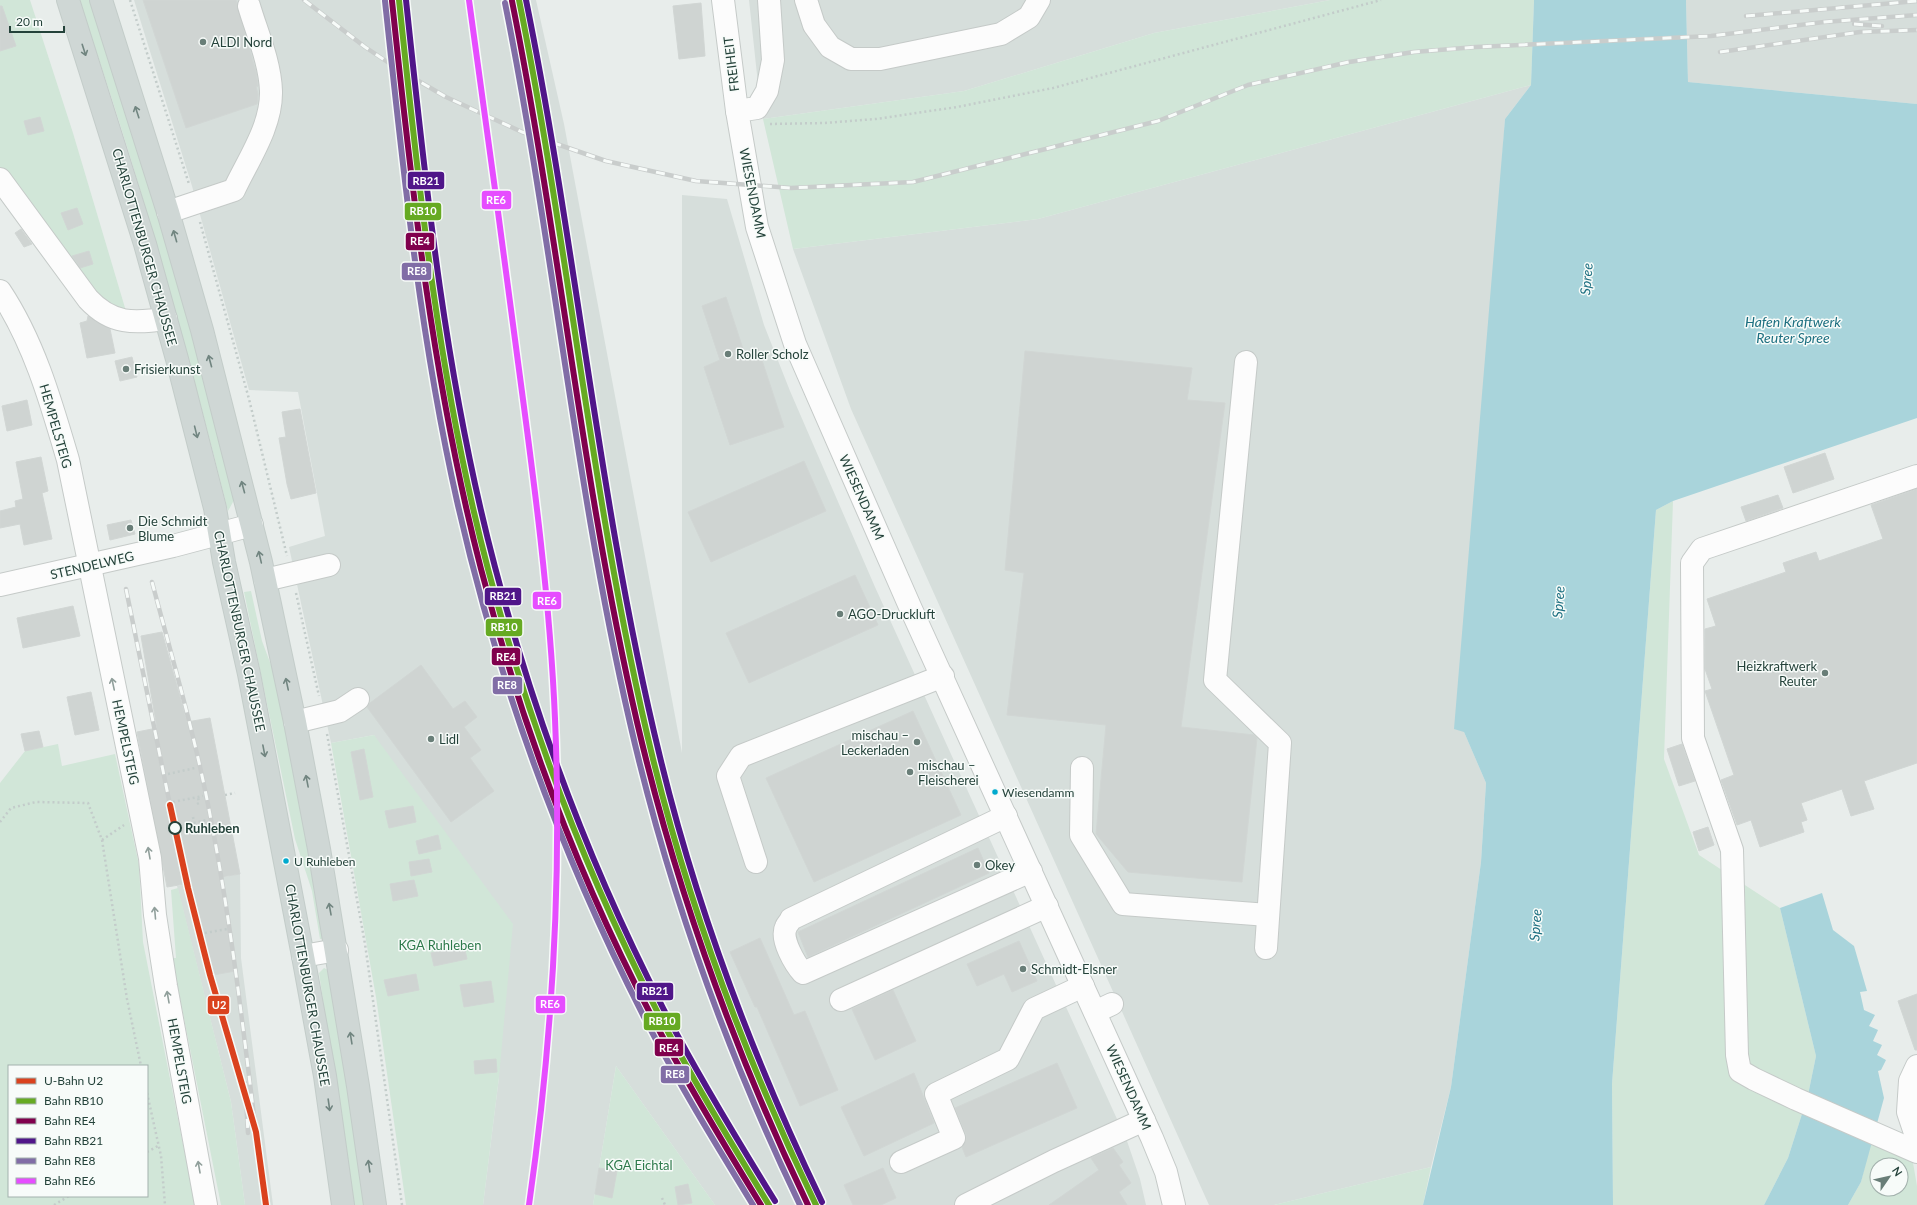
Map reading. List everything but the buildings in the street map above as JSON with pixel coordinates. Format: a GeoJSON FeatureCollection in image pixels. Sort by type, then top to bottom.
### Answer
{"type":"FeatureCollection","features":[{"type":"Feature","properties":{"kind":"main road","name":"CHARLOTTENBURGER CHAUSSEE"},"geometry":{"type":"LineString","coordinates":[[68,0],[123,170],[166,320],[215,508],[219,535],[250,681],[303,956],[325,1076],[343,1205]]}},
{"type":"Feature","properties":{"kind":"main road"},"geometry":{"type":"LineString","coordinates":[[100,0],[168,212],[202,330],[265,580],[295,722],[337,950],[375,1205]]}},
{"type":"Feature","properties":{"kind":"street","name":"FREIHEIT"},"geometry":{"type":"LineString","coordinates":[[723,0],[738,119]]}},
{"type":"Feature","properties":{"kind":"street"},"geometry":{"type":"LineString","coordinates":[[738,119],[757,108],[767,91],[773,60],[769,0]]}},
{"type":"Feature","properties":{"kind":"street"},"geometry":{"type":"LineString","coordinates":[[806,0],[814,25],[830,47],[851,60],[880,59],[1001,34],[1029,17],[1039,0]]}},
{"type":"Feature","properties":{"kind":"street"},"geometry":{"type":"LineString","coordinates":[[168,212],[234,190],[268,117],[271,92],[269,73],[249,6]]}},
{"type":"Feature","properties":{"kind":"street","name":"WIESENDAMM"},"geometry":{"type":"LineString","coordinates":[[738,119],[757,227],[795,344],[908,602],[1083,986],[1104,1008],[1144,1120],[1166,1172],[1174,1205]]}},
{"type":"Feature","properties":{"kind":"street"},"geometry":{"type":"LineString","coordinates":[[0,179],[88,299],[97,309],[111,316],[135,323],[166,320]]}},
{"type":"Feature","properties":{"kind":"street","name":"HEMPELSTEIG"},"geometry":{"type":"LineString","coordinates":[[0,291],[36,360],[51,402],[68,460],[150,858],[155,915],[165,978],[206,1205]]}},
{"type":"Feature","properties":{"kind":"street"},"geometry":{"type":"LineString","coordinates":[[1246,362],[1215,680],[1280,743],[1266,948]]}},
{"type":"Feature","properties":{"kind":"street"},"geometry":{"type":"LineString","coordinates":[[1917,476],[1702,549],[1692,563],[1693,738],[1732,850],[1737,1055],[1740,1071],[1796,1099],[1917,1152]]}},
{"type":"Feature","properties":{"kind":"street","name":"STENDELWEG"},"geometry":{"type":"LineString","coordinates":[[0,585],[89,566],[219,535],[252,525]]}},
{"type":"Feature","properties":{"kind":"street"},"geometry":{"type":"LineString","coordinates":[[265,580],[329,565]]}},
{"type":"Feature","properties":{"kind":"street"},"geometry":{"type":"LineString","coordinates":[[756,862],[728,776],[741,756],[943,676]]}},
{"type":"Feature","properties":{"kind":"street"},"geometry":{"type":"LineString","coordinates":[[295,722],[340,711],[358,699]]}},
{"type":"Feature","properties":{"kind":"street"},"geometry":{"type":"LineString","coordinates":[[1082,768],[1081,835],[1123,904],[1268,914]]}},
{"type":"Feature","properties":{"kind":"street"},"geometry":{"type":"LineString","coordinates":[[1006,816],[791,919],[785,928],[789,951],[797,967],[803,973],[1031,871]]}},
{"type":"Feature","properties":{"kind":"street"},"geometry":{"type":"LineString","coordinates":[[841,1000],[1047,906]]}},
{"type":"Feature","properties":{"kind":"street"},"geometry":{"type":"LineString","coordinates":[[303,956],[337,950]]}},
{"type":"Feature","properties":{"kind":"street"},"geometry":{"type":"LineString","coordinates":[[901,1162],[954,1138],[936,1094],[1008,1059],[1034,1009],[1083,986]]}},
{"type":"Feature","properties":{"kind":"street"},"geometry":{"type":"LineString","coordinates":[[1917,1066],[1910,1081],[1908,1112],[1917,1139]]}},
{"type":"Feature","properties":{"kind":"street"},"geometry":{"type":"LineString","coordinates":[[966,1205],[1054,1161],[1144,1120]]}},
{"type":"Feature","properties":{"kind":"path"},"geometry":{"type":"LineString","coordinates":[[130,0],[165,104],[195,203],[249,399],[292,573],[323,716],[366,951],[402,1205]]}},
{"type":"Feature","properties":{"kind":"path"},"geometry":{"type":"LineString","coordinates":[[738,119],[774,123],[824,123],[876,119],[958,107],[1053,88],[1381,0]]}},
{"type":"Feature","properties":{"kind":"path"},"geometry":{"type":"LineString","coordinates":[[168,774],[196,768]]}},
{"type":"Feature","properties":{"kind":"path"},"geometry":{"type":"LineString","coordinates":[[225,795],[235,793]]}},
{"type":"Feature","properties":{"kind":"path"},"geometry":{"type":"LineString","coordinates":[[173,802],[203,796]]}},
{"type":"Feature","properties":{"kind":"path"},"geometry":{"type":"LineString","coordinates":[[197,804],[199,804],[198,797]]}},
{"type":"Feature","properties":{"kind":"path"},"geometry":{"type":"LineString","coordinates":[[0,822],[12,808],[36,802],[88,803],[102,840],[126,999],[141,1065]]}},
{"type":"Feature","properties":{"kind":"path"},"geometry":{"type":"LineString","coordinates":[[193,817],[194,822]]}},
{"type":"Feature","properties":{"kind":"path"},"geometry":{"type":"LineString","coordinates":[[179,826],[207,820]]}},
{"type":"Feature","properties":{"kind":"path"},"geometry":{"type":"LineString","coordinates":[[205,933],[214,929],[227,929]]}},
{"type":"Feature","properties":{"kind":"path"},"geometry":{"type":"LineString","coordinates":[[148,1098],[158,1146],[166,1205]]}},
{"type":"Feature","properties":{"kind":"path"},"geometry":{"type":"LineString","coordinates":[[148,1151],[158,1146]]}},
{"type":"Feature","properties":{"kind":"path"},"geometry":{"type":"LineString","coordinates":[[54,1205],[67,1197]]}},
{"type":"Feature","properties":{"kind":"path"},"geometry":{"type":"LineString","coordinates":[[662,1198],[665,1205]]}},
{"type":"Feature","properties":{"kind":"shaded area"},"geometry":{"type":"Polygon","coordinates":[[[134,0],[536,0],[564,124],[682,753],[682,195],[727,199],[764,325],[790,391],[875,587],[1127,1141],[1140,1179],[1146,1205],[715,1205],[616,1066],[593,1205],[483,1205],[499,1077],[374,735],[331,743],[289,547],[325,536],[298,392],[249,390],[192,186],[134,0]]]}},
{"type":"Feature","properties":{"kind":"shaded area"},"geometry":{"type":"Polygon","coordinates":[[[749,0],[1330,0],[1154,33],[964,91],[763,119],[749,0]]]}},
{"type":"Feature","properties":{"kind":"shaded area"},"geometry":{"type":"Polygon","coordinates":[[[1686,0],[1917,0],[1917,104],[1688,82],[1686,0]]]}},
{"type":"Feature","properties":{"kind":"shaded area"},"geometry":{"type":"Polygon","coordinates":[[[1531,85],[1505,119],[1464,732],[1486,783],[1481,862],[1451,1087],[1431,1167],[1274,1205],[1209,1205],[851,409],[793,249],[1038,219],[1531,85]]]}},
{"type":"Feature","properties":{"kind":"shaded area"},"geometry":{"type":"Polygon","coordinates":[[[240,874],[241,958],[273,1205],[245,1205],[231,1102],[177,886],[240,874]]]}},
{"type":"Feature","properties":{"kind":"green space"},"geometry":{"type":"Polygon","coordinates":[[[0,0],[30,0],[73,133],[131,328],[87,314],[77,297],[0,185],[0,0]]]}},
{"type":"Feature","properties":{"kind":"green space"},"geometry":{"type":"Polygon","coordinates":[[[79,0],[90,0],[130,123],[167,246],[202,371],[234,496],[233,502],[228,511],[195,382],[159,254],[121,127],[79,0]]]}},
{"type":"Feature","properties":{"kind":"green space"},"geometry":{"type":"Polygon","coordinates":[[[1330,0],[1534,0],[1531,85],[1038,219],[793,249],[763,119],[964,91],[1154,33],[1330,0]]]}},
{"type":"Feature","properties":{"kind":"green space"},"geometry":{"type":"Polygon","coordinates":[[[1673,501],[1664,759],[1699,855],[1780,908],[1816,1056],[1808,1095],[1788,1158],[1764,1205],[1613,1205],[1612,1084],[1656,510],[1673,501]]]}},
{"type":"Feature","properties":{"kind":"green space"},"geometry":{"type":"Polygon","coordinates":[[[251,591],[262,641],[274,673],[327,938],[320,939],[312,891],[295,839],[244,592],[251,591]]]}},
{"type":"Feature","properties":{"kind":"green space","name":"KGA Ruhleben"},"geometry":{"type":"Polygon","coordinates":[[[374,735],[513,924],[499,1077],[483,1205],[406,1205],[376,997],[331,743],[374,735]]]}},
{"type":"Feature","properties":{"kind":"green space"},"geometry":{"type":"Polygon","coordinates":[[[58,744],[62,766],[115,754],[139,865],[143,942],[195,1205],[0,1205],[0,783],[25,751],[58,744]]]}},
{"type":"Feature","properties":{"kind":"green space"},"geometry":{"type":"Polygon","coordinates":[[[178,888],[231,1102],[245,1205],[221,1205],[172,958],[176,958],[171,890],[178,888]]]}},
{"type":"Feature","properties":{"kind":"green space"},"geometry":{"type":"Polygon","coordinates":[[[324,968],[330,971],[365,1205],[353,1205],[319,973],[324,968]]]}},
{"type":"Feature","properties":{"kind":"green space","name":"KGA Eichtal"},"geometry":{"type":"Polygon","coordinates":[[[616,1066],[715,1205],[593,1205],[616,1066]]]}},
{"type":"Feature","properties":{"kind":"green space"},"geometry":{"type":"Polygon","coordinates":[[[1871,1140],[1912,1157],[1917,1186],[1917,1205],[1848,1205],[1861,1182],[1871,1140]]]}},
{"type":"Feature","properties":{"kind":"green space"},"geometry":{"type":"Polygon","coordinates":[[[1431,1167],[1423,1205],[1274,1205],[1431,1167]]]}},
{"type":"Feature","properties":{"kind":"water"},"geometry":{"type":"Polygon","coordinates":[[[1534,0],[1686,0],[1688,82],[1917,104],[1917,418],[1673,501],[1656,510],[1612,1084],[1613,1205],[1423,1205],[1451,1087],[1481,862],[1486,783],[1464,732],[1454,729],[1505,119],[1531,85],[1534,0]]]}},
{"type":"Feature","properties":{"kind":"water"},"geometry":{"type":"Polygon","coordinates":[[[1822,893],[1833,930],[1854,946],[1867,991],[1860,992],[1864,1010],[1875,1015],[1869,1026],[1878,1030],[1873,1041],[1882,1045],[1877,1055],[1886,1060],[1881,1070],[1878,1071],[1884,1098],[1861,1182],[1848,1205],[1764,1205],[1788,1158],[1808,1095],[1816,1056],[1780,908],[1822,893]]]}},
{"type":"Feature","properties":{"kind":"railway"},"geometry":{"type":"LineString","coordinates":[[304,0],[365,47],[398,69],[446,97],[522,132],[606,161],[696,181],[791,188],[913,182],[1158,121],[1248,85],[1349,62],[1414,52],[1476,47],[1711,36],[1824,22],[1917,15]]}},
{"type":"Feature","properties":{"kind":"railway"},"geometry":{"type":"LineString","coordinates":[[387,0],[412,232],[424,325],[432,371],[450,461],[472,551],[497,640],[526,728]]}},
{"type":"Feature","properties":{"kind":"railway"},"geometry":{"type":"LineString","coordinates":[[1746,16],[1917,1]]}},
{"type":"Feature","properties":{"kind":"railway"},"geometry":{"type":"LineString","coordinates":[[1854,24],[1882,26]]}},
{"type":"Feature","properties":{"kind":"railway"},"geometry":{"type":"LineString","coordinates":[[1720,52],[1860,32],[1917,30]]}},
{"type":"Feature","properties":{"kind":"railway"},"geometry":{"type":"LineString","coordinates":[[152,582],[191,730],[211,820],[231,936],[256,1132]]}},
{"type":"Feature","properties":{"kind":"railway"},"geometry":{"type":"LineString","coordinates":[[126,589],[170,805]]}},
{"type":"Feature","properties":{"kind":"railway"},"geometry":{"type":"LineString","coordinates":[[591,898],[663,1046],[709,1130],[755,1205]]}},
{"type":"Feature","properties":{"kind":"railway"},"geometry":{"type":"LineString","coordinates":[[245,1083],[248,1133]]}},
{"type":"Feature","properties":{"kind":"metro line","name":"U2"},"geometry":{"type":"LineString","coordinates":[[170,805],[188,888],[210,975],[256,1132],[266,1205]]}},
{"type":"Feature","properties":{"kind":"rail line","name":"RB10"},"geometry":{"type":"LineString","coordinates":[[399,0],[423,215],[456,428],[488,569],[521,682],[540,739],[582,850],[631,958],[683,1060],[769,1205]]}},
{"type":"Feature","properties":{"kind":"rail line","name":"RB21"},"geometry":{"type":"LineString","coordinates":[[406,0],[430,214],[463,427],[495,567],[528,680],[567,792],[612,901],[637,955],[689,1057],[731,1130],[775,1201]]}},
{"type":"Feature","properties":{"kind":"rail line","name":"RE6"},"geometry":{"type":"LineString","coordinates":[[469,0],[535,496],[553,674],[557,780],[556,902],[544,1084],[529,1205]]}},
{"type":"Feature","properties":{"kind":"rail line","name":"RB10"},"geometry":{"type":"LineString","coordinates":[[519,0],[553,190],[597,475],[632,665],[653,759],[685,874],[723,986],[767,1097],[816,1205]]}},
{"type":"Feature","properties":{"kind":"rail line","name":"RB21"},"geometry":{"type":"LineString","coordinates":[[526,0],[560,189],[620,569],[660,757],[691,871],[729,984],[773,1094],[822,1202]]}},
{"type":"Feature","properties":{"kind":"rail line","name":"RE8"},"geometry":{"type":"LineString","coordinates":[[385,1],[406,190],[433,377],[457,501],[491,634],[534,765],[585,893],[644,1017],[670,1065],[753,1205]]}},
{"type":"Feature","properties":{"kind":"rail line","name":"RE4"},"geometry":{"type":"LineString","coordinates":[[392,1],[416,216],[437,358],[464,499],[481,569],[514,684],[533,741],[576,854],[625,964],[678,1065],[761,1205]]}},
{"type":"Feature","properties":{"kind":"rail line","name":"RE4"},"geometry":{"type":"LineString","coordinates":[[512,1],[544,181],[601,543],[637,722],[670,846],[709,968],[756,1088],[808,1205]]}},
{"type":"Feature","properties":{"kind":"rail line","name":"RE8"},"geometry":{"type":"LineString","coordinates":[[505,3],[537,183],[594,544],[611,634],[645,785],[681,908],[724,1029],[773,1147],[800,1205]]}},
{"type":"Feature","properties":{"kind":"place","name":"ALDI Nord"},"geometry":{"type":"Point","coordinates":[203,42]}},
{"type":"Feature","properties":{"kind":"place","name":"Roller Scholz"},"geometry":{"type":"Point","coordinates":[728,354]}},
{"type":"Feature","properties":{"kind":"place","name":"Frisierkunst"},"geometry":{"type":"Point","coordinates":[126,369]}},
{"type":"Feature","properties":{"kind":"place","name":"Die Schmidt Blume"},"geometry":{"type":"Point","coordinates":[130,528]}},
{"type":"Feature","properties":{"kind":"place","name":"AGO-Druckluft"},"geometry":{"type":"Point","coordinates":[840,614]}},
{"type":"Feature","properties":{"kind":"place","name":"Heizkraftwerk Reuter"},"geometry":{"type":"Point","coordinates":[1825,673]}},
{"type":"Feature","properties":{"kind":"place","name":"Lidl"},"geometry":{"type":"Point","coordinates":[431,739]}},
{"type":"Feature","properties":{"kind":"place","name":"mischau – Leckerladen"},"geometry":{"type":"Point","coordinates":[917,742]}},
{"type":"Feature","properties":{"kind":"place","name":"mischau – Fleischerei"},"geometry":{"type":"Point","coordinates":[910,772]}},
{"type":"Feature","properties":{"kind":"place","name":"Wiesendamm"},"geometry":{"type":"Point","coordinates":[995,792]}},
{"type":"Feature","properties":{"kind":"place","name":"Ruhleben"},"geometry":{"type":"Point","coordinates":[175,828]}},
{"type":"Feature","properties":{"kind":"place","name":"U Ruhleben"},"geometry":{"type":"Point","coordinates":[286,861]}},
{"type":"Feature","properties":{"kind":"place","name":"Okey"},"geometry":{"type":"Point","coordinates":[977,865]}},
{"type":"Feature","properties":{"kind":"place","name":"Schmidt-Elsner"},"geometry":{"type":"Point","coordinates":[1023,969]}},
{"type":"Feature","properties":{"kind":"water label","name":"Spree"},"geometry":{"type":"Point","coordinates":[1586,279]}},
{"type":"Feature","properties":{"kind":"water label","name":"Hafen Kraftwerk Reuter Spree"},"geometry":{"type":"Point","coordinates":[1793,330]}},
{"type":"Feature","properties":{"kind":"water label","name":"Spree"},"geometry":{"type":"Point","coordinates":[1558,602]}},
{"type":"Feature","properties":{"kind":"water label","name":"Spree"},"geometry":{"type":"Point","coordinates":[1535,925]}}]}
